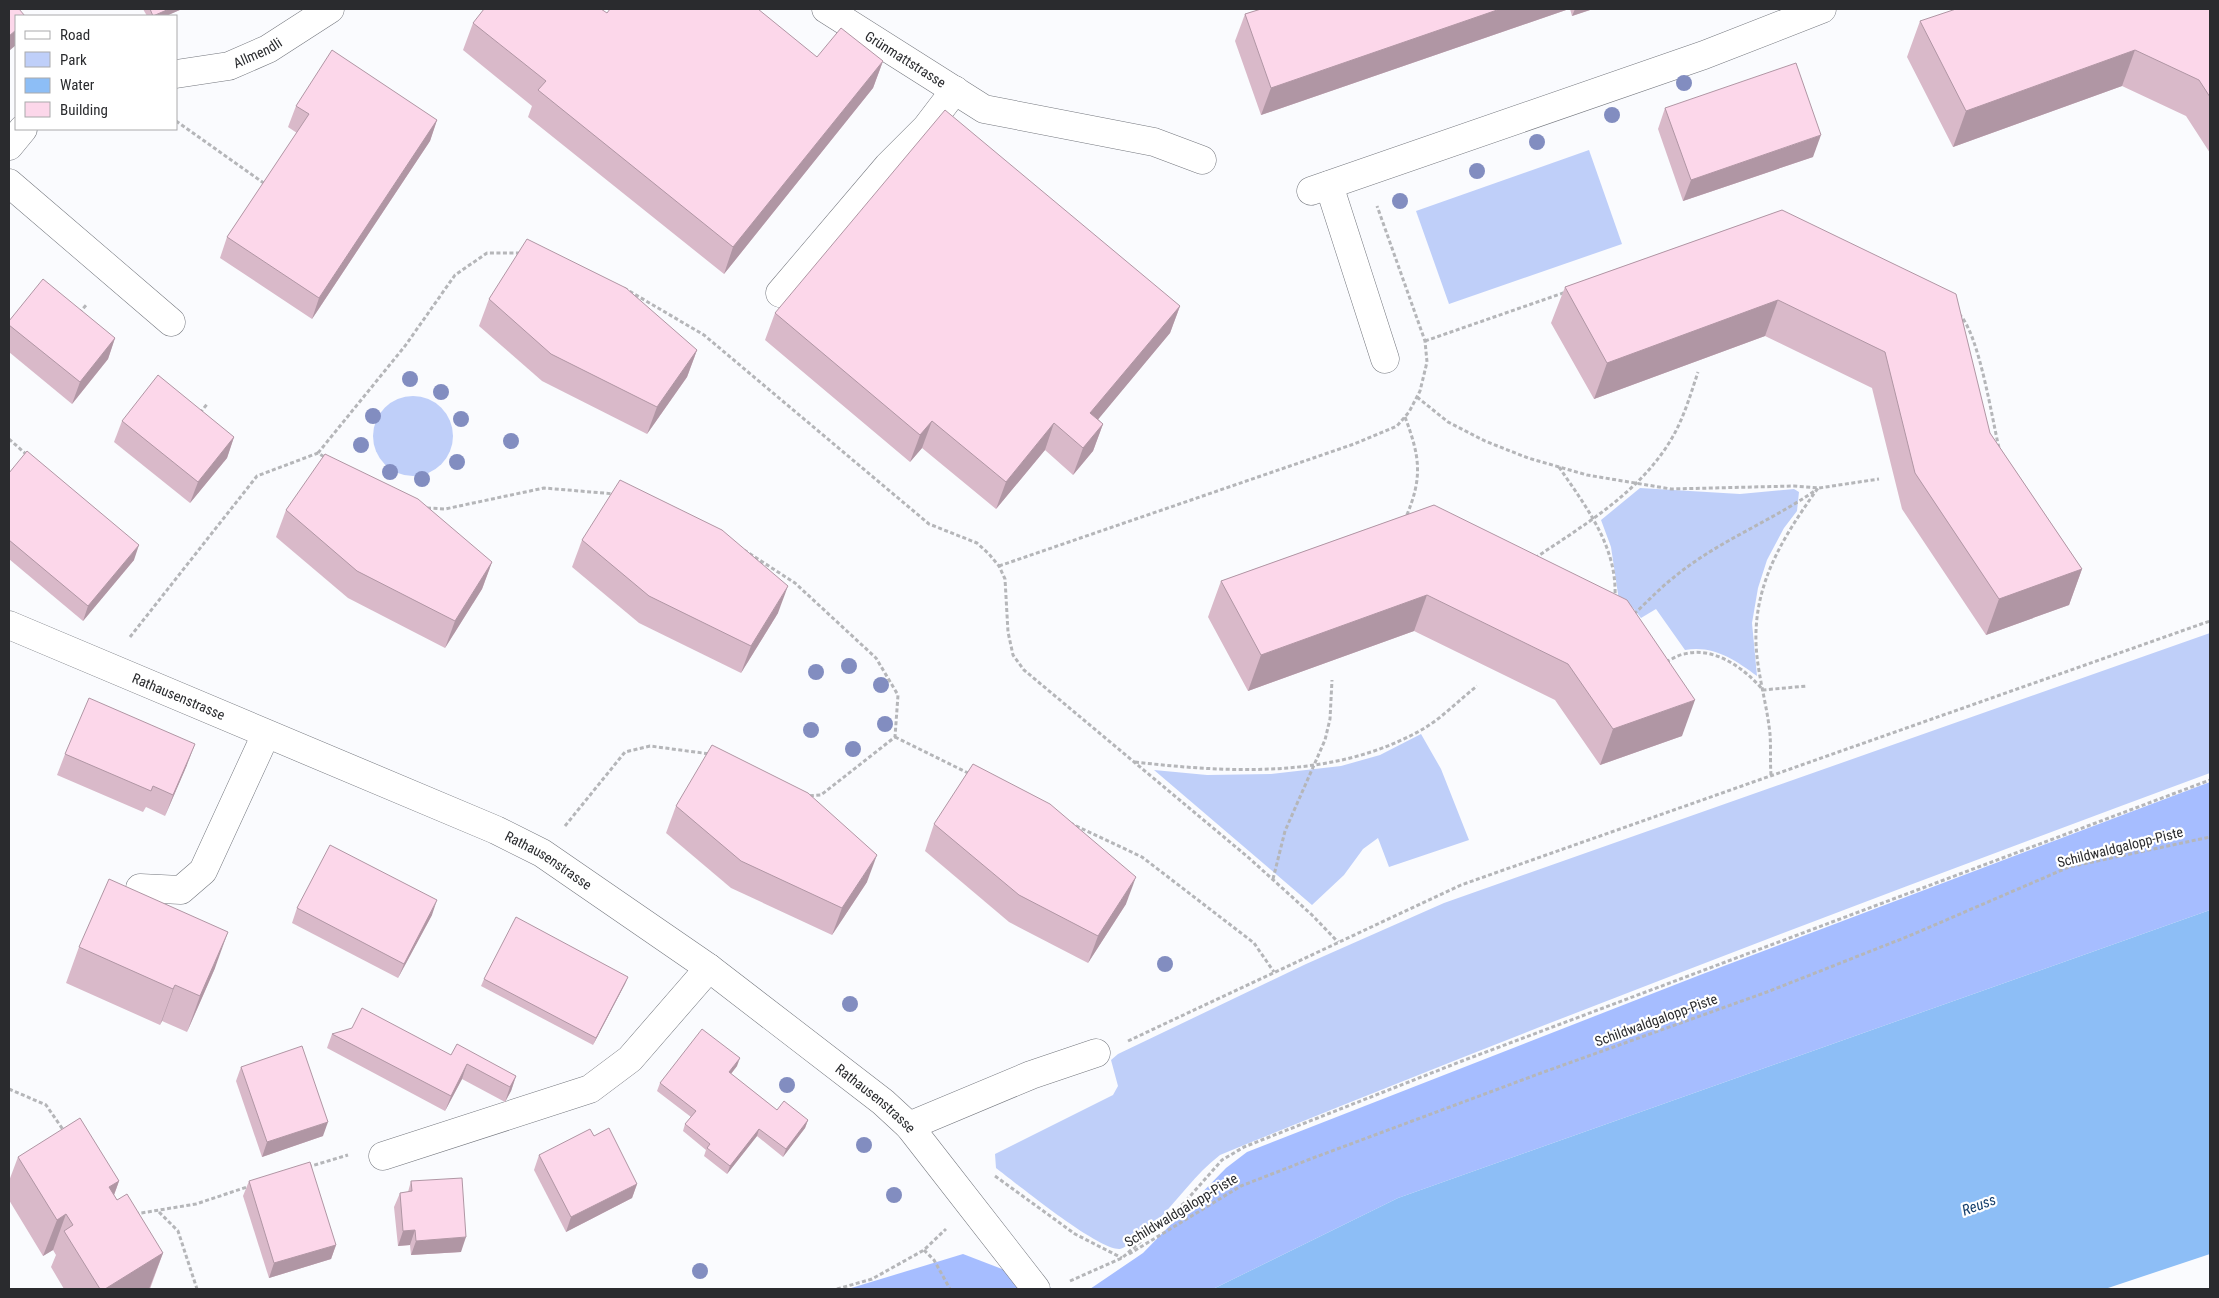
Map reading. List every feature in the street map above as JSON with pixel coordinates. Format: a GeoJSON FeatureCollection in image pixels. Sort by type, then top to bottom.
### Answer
{"type":"FeatureCollection","features":[{"type":"Feature","properties":{"kind":"street","name":"Allmendli"},"geometry":{"type":"LineString","coordinates":[[178,74],[229,66],[268,49],[330,9]]}},
{"type":"Feature","properties":{"kind":"street","name":"Grünmattstrasse"},"geometry":{"type":"LineString","coordinates":[[826,9],[984,109],[1154,142],[1202,160]]}},
{"type":"Feature","properties":{"kind":"street"},"geometry":{"type":"LineString","coordinates":[[1385,359],[1320,188],[1704,55],[1822,9]]}},
{"type":"Feature","properties":{"kind":"street"},"geometry":{"type":"LineString","coordinates":[[780,294],[888,166],[926,128],[955,90]]}},
{"type":"Feature","properties":{"kind":"street"},"geometry":{"type":"LineString","coordinates":[[9,146],[22,130]]}},
{"type":"Feature","properties":{"kind":"street"},"geometry":{"type":"LineString","coordinates":[[9,183],[171,322]]}},
{"type":"Feature","properties":{"kind":"street","name":"Rathausenstrasse"},"geometry":{"type":"LineString","coordinates":[[9,625],[496,830],[542,853],[709,968],[883,1102],[909,1126],[993,1237],[1036,1289]]}},
{"type":"Feature","properties":{"kind":"street"},"geometry":{"type":"LineString","coordinates":[[140,888],[182,890],[203,870],[266,734]]}},
{"type":"Feature","properties":{"kind":"street"},"geometry":{"type":"LineString","coordinates":[[383,1156],[590,1089],[630,1060],[709,968]]}},
{"type":"Feature","properties":{"kind":"street"},"geometry":{"type":"LineString","coordinates":[[909,1126],[1032,1075],[1096,1053]]}},
{"type":"Feature","properties":{"kind":"path"},"geometry":{"type":"LineString","coordinates":[[178,121],[267,186]]}},
{"type":"Feature","properties":{"kind":"path"},"geometry":{"type":"LineString","coordinates":[[999,566],[1354,444],[1397,426],[1417,397],[1427,362],[1425,342],[1365,172]]}},
{"type":"Feature","properties":{"kind":"path"},"geometry":{"type":"LineString","coordinates":[[106,667],[258,476],[318,453],[406,346],[455,275],[488,253],[525,253]]}},
{"type":"Feature","properties":{"kind":"path"},"geometry":{"type":"LineString","coordinates":[[620,286],[704,335],[929,524],[977,543],[999,566],[1005,579],[1008,632],[1013,655],[1024,670],[1273,880],[1312,915],[1338,942]]}},
{"type":"Feature","properties":{"kind":"path"},"geometry":{"type":"LineString","coordinates":[[1425,342],[1575,289]]}},
{"type":"Feature","properties":{"kind":"path"},"geometry":{"type":"LineString","coordinates":[[624,298],[628,290]]}},
{"type":"Feature","properties":{"kind":"path"},"geometry":{"type":"LineString","coordinates":[[74,319],[87,304]]}},
{"type":"Feature","properties":{"kind":"path"},"geometry":{"type":"LineString","coordinates":[[1953,308],[1964,319],[1978,354],[2001,457]]}},
{"type":"Feature","properties":{"kind":"path"},"geometry":{"type":"LineString","coordinates":[[1534,559],[1594,519],[1638,484],[1670,443],[1685,412],[1698,372]]}},
{"type":"Feature","properties":{"kind":"path"},"geometry":{"type":"LineString","coordinates":[[1417,397],[1448,422],[1485,441],[1528,458],[1587,475],[1638,484],[1671,489],[1794,486],[1819,488],[1879,478]]}},
{"type":"Feature","properties":{"kind":"path"},"geometry":{"type":"LineString","coordinates":[[198,414],[208,402]]}},
{"type":"Feature","properties":{"kind":"path"},"geometry":{"type":"LineString","coordinates":[[1405,417],[1417,448],[1418,476],[1415,497],[1406,519]]}},
{"type":"Feature","properties":{"kind":"path"},"geometry":{"type":"LineString","coordinates":[[9,439],[30,457]]}},
{"type":"Feature","properties":{"kind":"path"},"geometry":{"type":"LineString","coordinates":[[318,453],[335,462]]}},
{"type":"Feature","properties":{"kind":"path"},"geometry":{"type":"LineString","coordinates":[[1559,466],[1600,527],[1612,562],[1615,599]]}},
{"type":"Feature","properties":{"kind":"path"},"geometry":{"type":"LineString","coordinates":[[419,508],[445,508],[544,488],[619,495]]}},
{"type":"Feature","properties":{"kind":"path"},"geometry":{"type":"LineString","coordinates":[[1630,618],[1673,577],[1729,540],[1797,503],[1819,488]]}},
{"type":"Feature","properties":{"kind":"path"},"geometry":{"type":"LineString","coordinates":[[1770,775],[1770,735],[1756,643],[1760,606],[1769,567],[1786,534],[1819,488]]}},
{"type":"Feature","properties":{"kind":"path"},"geometry":{"type":"LineString","coordinates":[[1409,511],[1418,515]]}},
{"type":"Feature","properties":{"kind":"path"},"geometry":{"type":"LineString","coordinates":[[740,546],[795,584],[876,658],[898,695],[894,737],[821,795],[805,796]]}},
{"type":"Feature","properties":{"kind":"path"},"geometry":{"type":"LineString","coordinates":[[1096,1053],[1121,1044],[1461,885],[2210,621]]}},
{"type":"Feature","properties":{"kind":"path"},"geometry":{"type":"LineString","coordinates":[[1662,664],[1685,654],[1717,657],[1740,668],[1763,690],[1807,686]]}},
{"type":"Feature","properties":{"kind":"path"},"geometry":{"type":"LineString","coordinates":[[1273,880],[1285,831],[1325,740],[1330,719],[1332,680]]}},
{"type":"Feature","properties":{"kind":"path"},"geometry":{"type":"LineString","coordinates":[[1135,762],[1195,769],[1251,770],[1334,762],[1381,750],[1424,728],[1477,686]]}},
{"type":"Feature","properties":{"kind":"path"},"geometry":{"type":"LineString","coordinates":[[894,737],[972,775]]}},
{"type":"Feature","properties":{"kind":"path"},"geometry":{"type":"LineString","coordinates":[[542,853],[625,752],[650,746],[711,754]]}},
{"type":"Feature","properties":{"kind":"path"},"geometry":{"type":"LineString","coordinates":[[1069,1281],[1122,1258],[1184,1203],[1222,1160],[1244,1147],[1444,1068],[2210,780]]}},
{"type":"Feature","properties":{"kind":"path"},"geometry":{"type":"LineString","coordinates":[[1066,821],[1142,857],[1254,943],[1274,972]]}},
{"type":"Feature","properties":{"kind":"path","name":"Schildwaldgalopp-Piste"},"geometry":{"type":"LineString","coordinates":[[1122,1258],[1241,1186],[1313,1158],[1541,1073],[1767,992],[1909,936],[2069,867],[2210,837]]}},
{"type":"Feature","properties":{"kind":"path"},"geometry":{"type":"LineString","coordinates":[[9,1089],[46,1105],[68,1137]]}},
{"type":"Feature","properties":{"kind":"path"},"geometry":{"type":"LineString","coordinates":[[307,1168],[362,1150],[383,1156]]}},
{"type":"Feature","properties":{"kind":"path"},"geometry":{"type":"LineString","coordinates":[[944,1174],[958,1164],[982,1167],[1075,1234],[1122,1258]]}},
{"type":"Feature","properties":{"kind":"path"},"geometry":{"type":"LineString","coordinates":[[134,1214],[159,1212],[196,1204],[251,1186]]}},
{"type":"Feature","properties":{"kind":"path"},"geometry":{"type":"LineString","coordinates":[[837,1289],[872,1279],[924,1250],[969,1205]]}},
{"type":"Feature","properties":{"kind":"path"},"geometry":{"type":"LineString","coordinates":[[159,1212],[178,1231],[197,1289]]}},
{"type":"Feature","properties":{"kind":"path"},"geometry":{"type":"LineString","coordinates":[[924,1250],[934,1260],[950,1289]]}},
{"type":"Feature","properties":{"kind":"green space"},"geometry":{"type":"Polygon","coordinates":[[[1589,150],[1622,244],[1449,304],[1416,211],[1589,150]]]}},
{"type":"Feature","properties":{"kind":"green space"},"geometry":{"type":"Polygon","coordinates":[[[413,396],[428,399],[441,408],[450,421],[453,436],[450,451],[441,464],[428,473],[413,476],[398,473],[385,464],[376,451],[373,436],[376,421],[385,408],[398,399],[413,396]]]}},
{"type":"Feature","properties":{"kind":"green space"},"geometry":{"type":"Polygon","coordinates":[[[1640,488],[1740,494],[1794,489],[1799,492],[1797,511],[1784,528],[1767,560],[1758,588],[1752,623],[1757,676],[1741,664],[1724,655],[1705,650],[1685,650],[1656,609],[1641,618],[1633,608],[1619,601],[1611,547],[1601,520],[1640,488]]]}},
{"type":"Feature","properties":{"kind":"green space"},"geometry":{"type":"Polygon","coordinates":[[[2210,633],[2210,773],[1713,960],[1466,1056],[1220,1155],[1195,1178],[1154,1224],[1120,1249],[1110,1247],[1077,1228],[996,1168],[995,1154],[1113,1095],[1118,1086],[1111,1060],[1118,1054],[1306,964],[1444,903],[2210,633]]]}},
{"type":"Feature","properties":{"kind":"green space"},"geometry":{"type":"Polygon","coordinates":[[[1421,734],[1441,769],[1469,840],[1389,867],[1378,838],[1363,849],[1344,875],[1312,905],[1154,770],[1207,775],[1271,774],[1341,766],[1380,755],[1421,734]]]}},
{"type":"Feature","properties":{"kind":"shaded area"},"geometry":{"type":"Polygon","coordinates":[[[2210,782],[2210,910],[1398,1198],[1213,1289],[1090,1289],[1143,1253],[1226,1168],[1247,1152],[1700,975],[2210,782]]]}},
{"type":"Feature","properties":{"kind":"shaded area"},"geometry":{"type":"Polygon","coordinates":[[[963,1254],[1054,1289],[848,1289],[963,1254]]]}},
{"type":"Feature","properties":{"kind":"water","name":"Reuss"},"geometry":{"type":"Polygon","coordinates":[[[2210,910],[2210,1254],[2105,1289],[1213,1289],[1398,1198],[2210,910]]]}},
{"type":"Feature","properties":{"kind":"building"},"geometry":{"type":"Polygon","coordinates":[[[9,9],[19,9],[24,15],[15,15],[15,31],[9,36],[9,9]]]}},
{"type":"Feature","properties":{"kind":"building"},"geometry":{"type":"Polygon","coordinates":[[[150,9],[169,9],[155,15],[153,15],[150,9]]]}},
{"type":"Feature","properties":{"kind":"building"},"geometry":{"type":"Polygon","coordinates":[[[484,9],[601,9],[607,13],[610,9],[758,9],[817,57],[841,28],[883,61],[733,247],[538,90],[546,81],[473,23],[484,9]]]}},
{"type":"Feature","properties":{"kind":"building"},"geometry":{"type":"Polygon","coordinates":[[[1261,9],[1500,9],[1271,88],[1245,14],[1261,9]]]}},
{"type":"Feature","properties":{"kind":"building"},"geometry":{"type":"Polygon","coordinates":[[[1956,9],[2210,9],[2210,97],[2199,80],[2135,50],[1966,111],[1920,21],[1956,9]]]}},
{"type":"Feature","properties":{"kind":"building"},"geometry":{"type":"Polygon","coordinates":[[[332,50],[437,120],[319,298],[227,237],[309,114],[296,106],[332,50]]]}},
{"type":"Feature","properties":{"kind":"building"},"geometry":{"type":"Polygon","coordinates":[[[1796,63],[1821,135],[1691,180],[1665,108],[1796,63]]]}},
{"type":"Feature","properties":{"kind":"building"},"geometry":{"type":"Polygon","coordinates":[[[945,110],[1180,306],[1090,413],[1103,424],[1083,448],[1054,423],[1006,482],[932,421],[920,435],[775,313],[945,110]]]}},
{"type":"Feature","properties":{"kind":"building"},"geometry":{"type":"Polygon","coordinates":[[[1782,210],[1956,294],[1990,433],[2082,569],[1999,599],[1915,473],[1885,352],[1778,300],[1607,363],[1565,287],[1782,210]]]}},
{"type":"Feature","properties":{"kind":"building"},"geometry":{"type":"Polygon","coordinates":[[[527,239],[626,288],[697,350],[657,407],[551,354],[489,299],[527,239]]]}},
{"type":"Feature","properties":{"kind":"building"},"geometry":{"type":"Polygon","coordinates":[[[43,279],[115,338],[80,382],[9,325],[9,321],[43,279]]]}},
{"type":"Feature","properties":{"kind":"building"},"geometry":{"type":"Polygon","coordinates":[[[158,375],[234,437],[198,482],[122,421],[158,375]]]}},
{"type":"Feature","properties":{"kind":"building"},"geometry":{"type":"Polygon","coordinates":[[[27,451],[139,545],[88,606],[9,540],[9,473],[27,451]]]}},
{"type":"Feature","properties":{"kind":"building"},"geometry":{"type":"Polygon","coordinates":[[[325,454],[418,499],[492,562],[455,621],[357,571],[286,510],[325,454]]]}},
{"type":"Feature","properties":{"kind":"building"},"geometry":{"type":"Polygon","coordinates":[[[620,480],[722,530],[788,586],[751,646],[649,596],[582,540],[620,480]]]}},
{"type":"Feature","properties":{"kind":"building"},"geometry":{"type":"Polygon","coordinates":[[[1434,505],[1627,600],[1695,700],[1613,729],[1568,664],[1427,595],[1261,655],[1221,581],[1434,505]]]}},
{"type":"Feature","properties":{"kind":"building"},"geometry":{"type":"Polygon","coordinates":[[[89,698],[195,744],[173,795],[153,786],[151,791],[65,754],[89,698]]]}},
{"type":"Feature","properties":{"kind":"building"},"geometry":{"type":"Polygon","coordinates":[[[712,745],[808,793],[877,855],[842,908],[741,861],[676,806],[712,745]]]}},
{"type":"Feature","properties":{"kind":"building"},"geometry":{"type":"Polygon","coordinates":[[[973,764],[1050,804],[1136,877],[1098,936],[1019,895],[934,824],[973,764]]]}},
{"type":"Feature","properties":{"kind":"building"},"geometry":{"type":"Polygon","coordinates":[[[330,845],[437,900],[404,964],[297,908],[330,845]]]}},
{"type":"Feature","properties":{"kind":"building"},"geometry":{"type":"Polygon","coordinates":[[[109,879],[228,932],[200,996],[175,985],[173,989],[79,947],[109,879]]]}},
{"type":"Feature","properties":{"kind":"building"},"geometry":{"type":"Polygon","coordinates":[[[516,917],[628,977],[596,1038],[484,979],[516,917]]]}},
{"type":"Feature","properties":{"kind":"building"},"geometry":{"type":"Polygon","coordinates":[[[362,1008],[451,1055],[457,1044],[516,1076],[510,1087],[467,1064],[451,1096],[332,1034],[352,1028],[362,1008]]]}},
{"type":"Feature","properties":{"kind":"building"},"geometry":{"type":"Polygon","coordinates":[[[702,1029],[740,1058],[729,1072],[777,1110],[784,1101],[808,1120],[786,1149],[759,1129],[730,1166],[707,1148],[710,1144],[685,1124],[696,1111],[660,1083],[702,1029]]]}},
{"type":"Feature","properties":{"kind":"building"},"geometry":{"type":"Polygon","coordinates":[[[302,1046],[328,1122],[267,1142],[241,1067],[302,1046]]]}},
{"type":"Feature","properties":{"kind":"building"},"geometry":{"type":"Polygon","coordinates":[[[80,1118],[119,1181],[109,1187],[117,1200],[127,1194],[163,1253],[105,1289],[100,1289],[64,1231],[73,1225],[66,1214],[57,1220],[18,1157],[80,1118]]]}},
{"type":"Feature","properties":{"kind":"building"},"geometry":{"type":"Polygon","coordinates":[[[609,1128],[637,1184],[571,1217],[539,1155],[590,1129],[594,1136],[609,1128]]]}},
{"type":"Feature","properties":{"kind":"building"},"geometry":{"type":"Polygon","coordinates":[[[310,1162],[336,1245],[274,1263],[249,1181],[310,1162]]]}},
{"type":"Feature","properties":{"kind":"building"},"geometry":{"type":"Polygon","coordinates":[[[462,1178],[466,1237],[416,1241],[415,1230],[403,1231],[400,1193],[412,1191],[411,1181],[462,1178]]]}}]}
